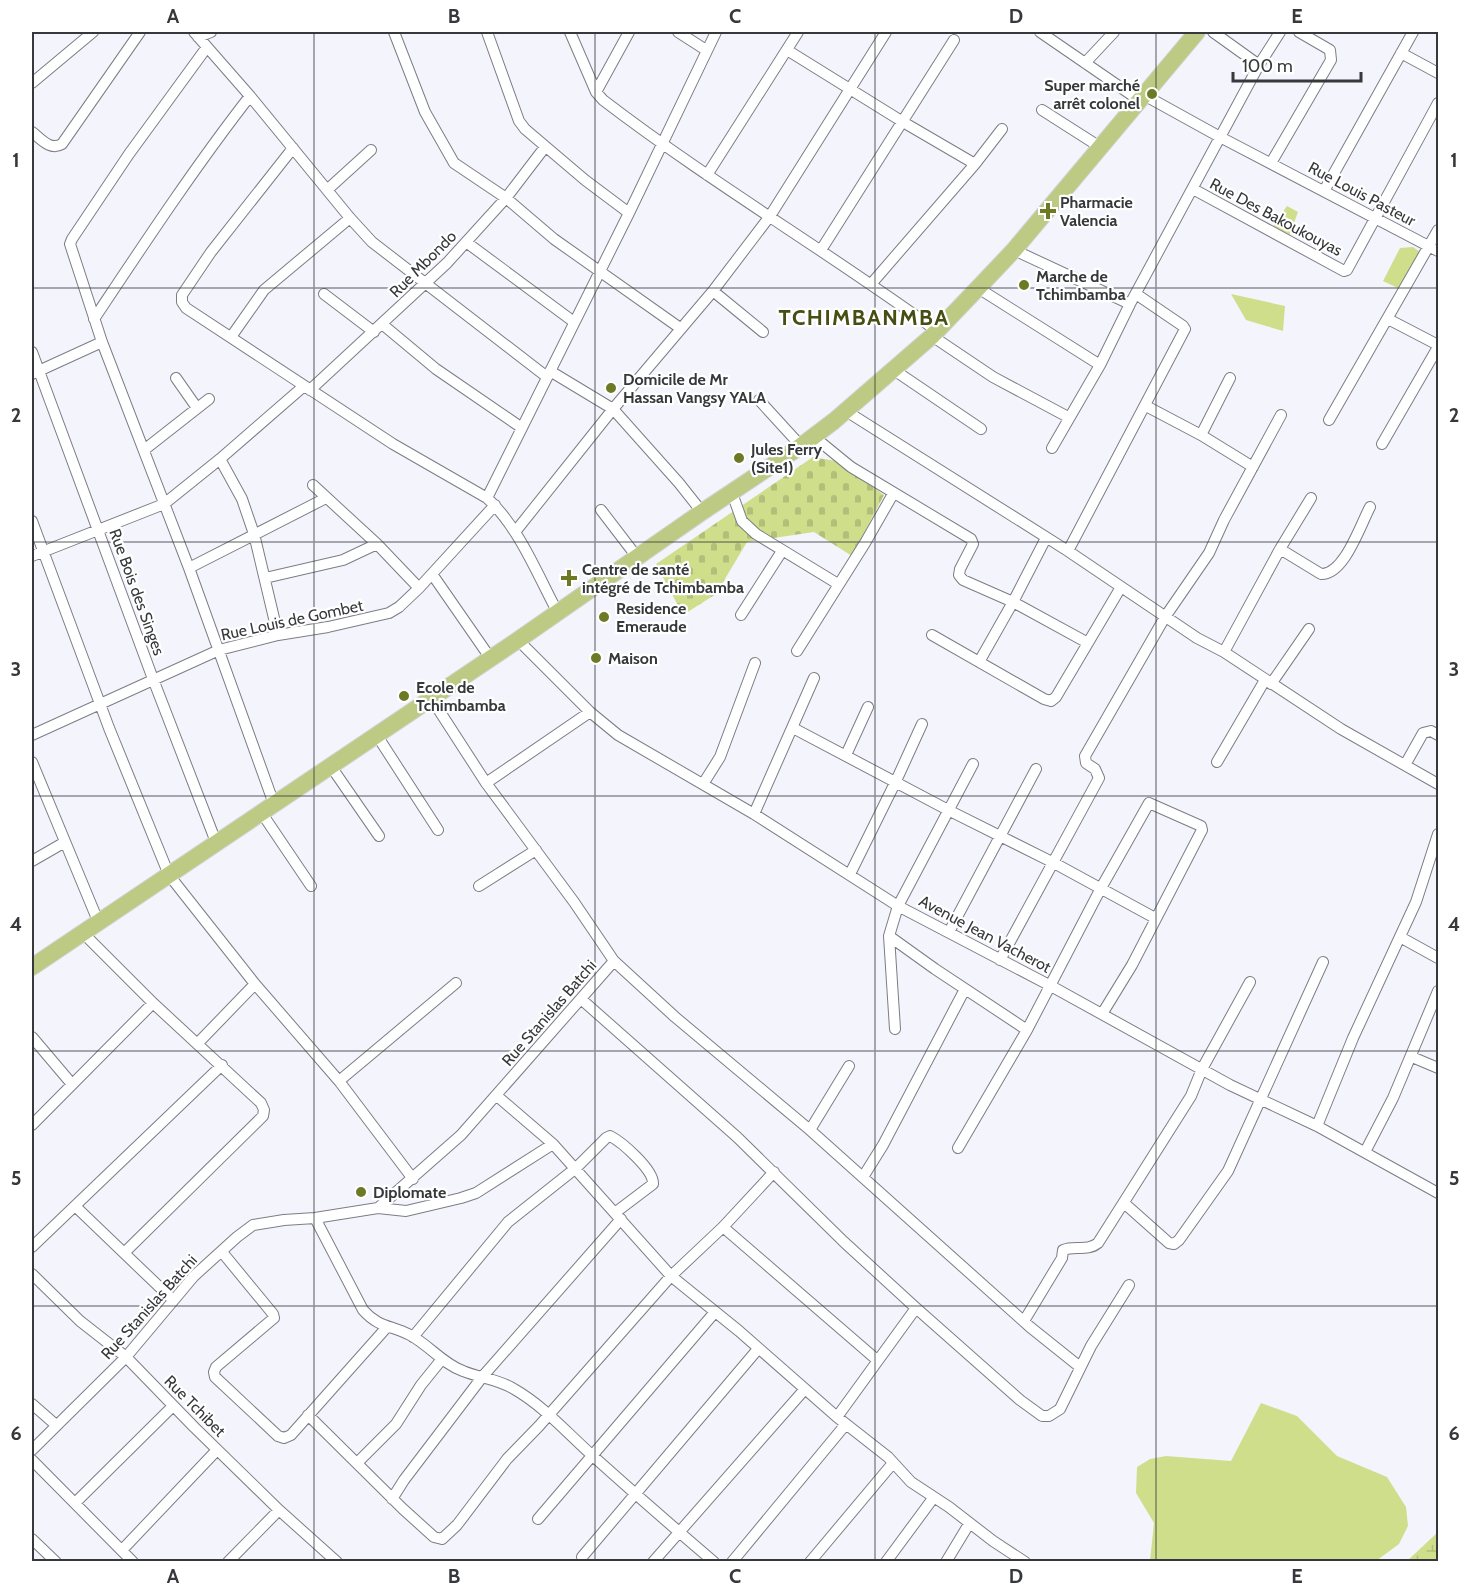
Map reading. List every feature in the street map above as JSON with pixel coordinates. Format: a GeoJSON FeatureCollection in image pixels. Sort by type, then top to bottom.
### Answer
{"type":"FeatureCollection","features":[{"type":"Feature","properties":{"kind":"highway"},"geometry":{"type":"LineString","coordinates":[[32,967],[558,613],[807,441],[846,411],[934,333],[1014,250],[1197,32]]}},
{"type":"Feature","properties":{"kind":"street"},"geometry":{"type":"LineString","coordinates":[[32,83],[93,32]]}},
{"type":"Feature","properties":{"kind":"street"},"geometry":{"type":"LineString","coordinates":[[32,132],[50,147],[62,144],[140,32]]}},
{"type":"Feature","properties":{"kind":"street"},"geometry":{"type":"LineString","coordinates":[[196,34],[211,32]]}},
{"type":"Feature","properties":{"kind":"street"},"geometry":{"type":"LineString","coordinates":[[394,32],[425,112],[450,158],[460,168],[506,198],[554,239],[680,328]]}},
{"type":"Feature","properties":{"kind":"street"},"geometry":{"type":"LineString","coordinates":[[487,32],[519,120],[545,147],[629,213]]}},
{"type":"Feature","properties":{"kind":"street"},"geometry":{"type":"LineString","coordinates":[[570,32],[596,92],[661,145],[872,284],[993,377],[1068,417]]}},
{"type":"Feature","properties":{"kind":"street"},"geometry":{"type":"LineString","coordinates":[[596,92],[629,32]]}},
{"type":"Feature","properties":{"kind":"street"},"geometry":{"type":"LineString","coordinates":[[678,32],[706,50]]}},
{"type":"Feature","properties":{"kind":"street","name":"Rue Louis de Gombet"},"geometry":{"type":"LineString","coordinates":[[32,735],[219,650],[278,635],[379,617],[399,607],[419,588],[491,502],[522,428],[716,32]]}},
{"type":"Feature","properties":{"kind":"street"},"geometry":{"type":"LineString","coordinates":[[707,175],[798,32]]}},
{"type":"Feature","properties":{"kind":"street"},"geometry":{"type":"LineString","coordinates":[[515,532],[613,409],[713,291],[770,216],[886,32]]}},
{"type":"Feature","properties":{"kind":"street"},"geometry":{"type":"LineString","coordinates":[[1040,32],[1142,98]]}},
{"type":"Feature","properties":{"kind":"street"},"geometry":{"type":"LineString","coordinates":[[1085,63],[1114,32]]}},
{"type":"Feature","properties":{"kind":"street"},"geometry":{"type":"LineString","coordinates":[[1213,32],[1259,65]]}},
{"type":"Feature","properties":{"kind":"street"},"geometry":{"type":"LineString","coordinates":[[1052,448],[1100,364],[1259,65],[1280,32]]}},
{"type":"Feature","properties":{"kind":"street"},"geometry":{"type":"LineString","coordinates":[[1271,163],[1331,60],[1330,50],[1299,32]]}},
{"type":"Feature","properties":{"kind":"street"},"geometry":{"type":"LineString","coordinates":[[1324,191],[1413,32]]}},
{"type":"Feature","properties":{"kind":"street"},"geometry":{"type":"LineString","coordinates":[[196,34],[294,148],[350,218],[379,248],[549,374],[613,409],[702,512]]}},
{"type":"Feature","properties":{"kind":"street"},"geometry":{"type":"LineString","coordinates":[[821,250],[954,40]]}},
{"type":"Feature","properties":{"kind":"street"},"geometry":{"type":"LineString","coordinates":[[207,47],[129,154],[72,239],[71,250],[102,342],[219,650],[268,808],[311,886]]}},
{"type":"Feature","properties":{"kind":"street"},"geometry":{"type":"LineString","coordinates":[[787,50],[975,164]]}},
{"type":"Feature","properties":{"kind":"street"},"geometry":{"type":"LineString","coordinates":[[1401,53],[1438,73]]}},
{"type":"Feature","properties":{"kind":"street"},"geometry":{"type":"LineString","coordinates":[[94,320],[176,198],[250,96]]}},
{"type":"Feature","properties":{"kind":"street","name":"Rue Louis Pasteur"},"geometry":{"type":"LineString","coordinates":[[1142,98],[1434,248]]}},
{"type":"Feature","properties":{"kind":"street"},"geometry":{"type":"LineString","coordinates":[[1376,218],[1438,103]]}},
{"type":"Feature","properties":{"kind":"street"},"geometry":{"type":"LineString","coordinates":[[1042,110],[1100,147]]}},
{"type":"Feature","properties":{"kind":"street"},"geometry":{"type":"LineString","coordinates":[[872,284],[975,164],[1002,129]]}},
{"type":"Feature","properties":{"kind":"street","name":"Rue Mbondo"},"geometry":{"type":"LineString","coordinates":[[32,556],[164,504],[307,388],[426,285],[506,198],[545,147]]}},
{"type":"Feature","properties":{"kind":"street"},"geometry":{"type":"LineString","coordinates":[[294,148],[211,252],[182,295],[182,302],[186,308],[393,444],[491,502],[515,532],[558,613]]}},
{"type":"Feature","properties":{"kind":"street"},"geometry":{"type":"LineString","coordinates":[[327,190],[371,150]]}},
{"type":"Feature","properties":{"kind":"street","name":"Rue Des Bakoukouyas"},"geometry":{"type":"LineString","coordinates":[[1193,189],[1344,271],[1347,270],[1376,218]]}},
{"type":"Feature","properties":{"kind":"street"},"geometry":{"type":"LineString","coordinates":[[231,337],[264,290],[350,218]]}},
{"type":"Feature","properties":{"kind":"street"},"geometry":{"type":"LineString","coordinates":[[1329,420],[1388,319],[1434,248],[1438,230]]}},
{"type":"Feature","properties":{"kind":"street"},"geometry":{"type":"LineString","coordinates":[[466,242],[574,322]]}},
{"type":"Feature","properties":{"kind":"street"},"geometry":{"type":"LineString","coordinates":[[1014,250],[1130,304]]}},
{"type":"Feature","properties":{"kind":"street"},"geometry":{"type":"LineString","coordinates":[[978,288],[1100,364]]}},
{"type":"Feature","properties":{"kind":"street"},"geometry":{"type":"LineString","coordinates":[[713,291],[764,332]]}},
{"type":"Feature","properties":{"kind":"street"},"geometry":{"type":"LineString","coordinates":[[324,294],[378,328],[522,428]]}},
{"type":"Feature","properties":{"kind":"street"},"geometry":{"type":"LineString","coordinates":[[1068,551],[1185,329],[1160,308],[1136,294]]}},
{"type":"Feature","properties":{"kind":"street"},"geometry":{"type":"LineString","coordinates":[[1382,444],[1438,346],[1388,319]]}},
{"type":"Feature","properties":{"kind":"street"},"geometry":{"type":"LineString","coordinates":[[35,373],[102,342]]}},
{"type":"Feature","properties":{"kind":"street","name":"Rue Bois des Singes"},"geometry":{"type":"LineString","coordinates":[[32,352],[35,373],[98,529],[216,842]]}},
{"type":"Feature","properties":{"kind":"street"},"geometry":{"type":"LineString","coordinates":[[894,370],[981,429]]}},
{"type":"Feature","properties":{"kind":"street"},"geometry":{"type":"LineString","coordinates":[[176,378],[197,408]]}},
{"type":"Feature","properties":{"kind":"street"},"geometry":{"type":"LineString","coordinates":[[1201,435],[1230,378]]}},
{"type":"Feature","properties":{"kind":"street"},"geometry":{"type":"LineString","coordinates":[[144,450],[209,399]]}},
{"type":"Feature","properties":{"kind":"street"},"geometry":{"type":"LineString","coordinates":[[759,400],[807,441],[971,539],[973,544],[960,569],[959,575],[963,580],[1013,602],[1088,643]]}},
{"type":"Feature","properties":{"kind":"street"},"geometry":{"type":"LineString","coordinates":[[1146,406],[1201,435],[1252,466]]}},
{"type":"Feature","properties":{"kind":"street"},"geometry":{"type":"LineString","coordinates":[[846,411],[1068,551],[1197,638],[1224,652],[1368,746],[1438,784]]}},
{"type":"Feature","properties":{"kind":"street"},"geometry":{"type":"LineString","coordinates":[[1000,960],[1100,778],[1095,769],[1086,763],[1085,756],[1165,617],[1209,553],[1252,466],[1281,415]]}},
{"type":"Feature","properties":{"kind":"street"},"geometry":{"type":"LineString","coordinates":[[220,459],[243,499],[254,534],[278,635]]}},
{"type":"Feature","properties":{"kind":"street"},"geometry":{"type":"LineString","coordinates":[[314,485],[377,544],[419,588]]}},
{"type":"Feature","properties":{"kind":"street"},"geometry":{"type":"LineString","coordinates":[[732,493],[742,521],[756,534],[838,584]]}},
{"type":"Feature","properties":{"kind":"street"},"geometry":{"type":"LineString","coordinates":[[798,651],[893,494]]}},
{"type":"Feature","properties":{"kind":"street"},"geometry":{"type":"LineString","coordinates":[[189,568],[326,498]]}},
{"type":"Feature","properties":{"kind":"street"},"geometry":{"type":"LineString","coordinates":[[1224,652],[1280,549],[1311,498]]}},
{"type":"Feature","properties":{"kind":"street"},"geometry":{"type":"LineString","coordinates":[[1280,549],[1321,574],[1328,574],[1342,562],[1370,507]]}},
{"type":"Feature","properties":{"kind":"street"},"geometry":{"type":"LineString","coordinates":[[601,510],[637,557]]}},
{"type":"Feature","properties":{"kind":"street"},"geometry":{"type":"LineString","coordinates":[[32,521],[100,704],[169,875],[255,984],[339,1081],[413,1179]]}},
{"type":"Feature","properties":{"kind":"street"},"geometry":{"type":"LineString","coordinates":[[979,662],[1046,538]]}},
{"type":"Feature","properties":{"kind":"street"},"geometry":{"type":"LineString","coordinates":[[265,578],[343,560],[377,544]]}},
{"type":"Feature","properties":{"kind":"street"},"geometry":{"type":"LineString","coordinates":[[741,615],[782,551]]}},
{"type":"Feature","properties":{"kind":"street"},"geometry":{"type":"LineString","coordinates":[[432,574],[491,658]]}},
{"type":"Feature","properties":{"kind":"street"},"geometry":{"type":"LineString","coordinates":[[932,635],[1044,699],[1051,700],[1056,697],[1121,587]]}},
{"type":"Feature","properties":{"kind":"street"},"geometry":{"type":"LineString","coordinates":[[1217,762],[1268,682],[1309,629]]}},
{"type":"Feature","properties":{"kind":"street"},"geometry":{"type":"LineString","coordinates":[[486,783],[590,712],[518,640]]}},
{"type":"Feature","properties":{"kind":"street"},"geometry":{"type":"LineString","coordinates":[[703,784],[720,756],[755,663]]}},
{"type":"Feature","properties":{"kind":"street"},"geometry":{"type":"LineString","coordinates":[[754,814],[814,678]]}},
{"type":"Feature","properties":{"kind":"street"},"geometry":{"type":"LineString","coordinates":[[431,698],[486,783],[614,961],[675,1017],[810,1130],[1024,1321],[1080,1367]]}},
{"type":"Feature","properties":{"kind":"street"},"geometry":{"type":"LineString","coordinates":[[846,755],[868,707]]}},
{"type":"Feature","properties":{"kind":"street","name":"Avenue Jean Vacherot"},"geometry":{"type":"LineString","coordinates":[[590,712],[618,735],[754,814],[898,906],[1051,986],[1230,1085],[1317,1126]]}},
{"type":"Feature","properties":{"kind":"street"},"geometry":{"type":"LineString","coordinates":[[850,874],[922,724]]}},
{"type":"Feature","properties":{"kind":"street"},"geometry":{"type":"LineString","coordinates":[[793,728],[1155,918]]}},
{"type":"Feature","properties":{"kind":"street"},"geometry":{"type":"LineString","coordinates":[[1405,765],[1423,733],[1431,731],[1438,735]]}},
{"type":"Feature","properties":{"kind":"street"},"geometry":{"type":"LineString","coordinates":[[376,734],[438,830]]}},
{"type":"Feature","properties":{"kind":"street"},"geometry":{"type":"LineString","coordinates":[[32,762],[98,921]]}},
{"type":"Feature","properties":{"kind":"street"},"geometry":{"type":"LineString","coordinates":[[895,1029],[889,936],[898,906],[974,764]]}},
{"type":"Feature","properties":{"kind":"street"},"geometry":{"type":"LineString","coordinates":[[330,765],[379,836]]}},
{"type":"Feature","properties":{"kind":"street"},"geometry":{"type":"LineString","coordinates":[[949,932],[1036,769]]}},
{"type":"Feature","properties":{"kind":"street"},"geometry":{"type":"LineString","coordinates":[[958,1148],[1027,1030],[1101,888],[1149,804],[1200,826],[1201,832],[1119,988],[1102,1014]]}},
{"type":"Feature","properties":{"kind":"street"},"geometry":{"type":"LineString","coordinates":[[1438,834],[1422,886],[1353,1038],[1317,1126],[1438,1193]]}},
{"type":"Feature","properties":{"kind":"street"},"geometry":{"type":"LineString","coordinates":[[32,861],[64,842]]}},
{"type":"Feature","properties":{"kind":"street"},"geometry":{"type":"LineString","coordinates":[[479,886],[536,850]]}},
{"type":"Feature","properties":{"kind":"street"},"geometry":{"type":"LineString","coordinates":[[82,932],[153,1003],[261,1103],[264,1110],[263,1116],[124,1253]]}},
{"type":"Feature","properties":{"kind":"street"},"geometry":{"type":"LineString","coordinates":[[889,936],[1027,1030]]}},
{"type":"Feature","properties":{"kind":"street"},"geometry":{"type":"LineString","coordinates":[[1400,937],[1438,958]]}},
{"type":"Feature","properties":{"kind":"street","name":"Rue Stanislas Batchi"},"geometry":{"type":"LineString","coordinates":[[378,1208],[455,1141],[614,961]]}},
{"type":"Feature","properties":{"kind":"street"},"geometry":{"type":"LineString","coordinates":[[1124,1203],[1169,1243],[1174,1244],[1179,1240],[1228,1171],[1323,962]]}},
{"type":"Feature","properties":{"kind":"street"},"geometry":{"type":"LineString","coordinates":[[1024,1321],[1062,1258],[1062,1250],[1093,1247],[1098,1244],[1191,1096],[1202,1069],[1250,982]]}},
{"type":"Feature","properties":{"kind":"street"},"geometry":{"type":"LineString","coordinates":[[339,1081],[456,983]]}},
{"type":"Feature","properties":{"kind":"street"},"geometry":{"type":"LineString","coordinates":[[197,1044],[255,984]]}},
{"type":"Feature","properties":{"kind":"street"},"geometry":{"type":"LineString","coordinates":[[863,1177],[883,1145],[965,989]]}},
{"type":"Feature","properties":{"kind":"street"},"geometry":{"type":"LineString","coordinates":[[1365,1152],[1412,1057],[1438,991]]}},
{"type":"Feature","properties":{"kind":"street"},"geometry":{"type":"LineString","coordinates":[[581,999],[737,1137],[844,1242],[916,1308],[1020,1400],[1042,1416],[1049,1416],[1060,1409],[1103,1324],[1129,1285]]}},
{"type":"Feature","properties":{"kind":"street"},"geometry":{"type":"LineString","coordinates":[[32,1125],[71,1083],[153,1003]]}},
{"type":"Feature","properties":{"kind":"street"},"geometry":{"type":"LineString","coordinates":[[32,1037],[71,1083]]}},
{"type":"Feature","properties":{"kind":"street"},"geometry":{"type":"LineString","coordinates":[[1412,1057],[1438,1068]]}},
{"type":"Feature","properties":{"kind":"street"},"geometry":{"type":"LineString","coordinates":[[32,1247],[222,1065]]}},
{"type":"Feature","properties":{"kind":"street"},"geometry":{"type":"LineString","coordinates":[[810,1130],[849,1066]]}},
{"type":"Feature","properties":{"kind":"street"},"geometry":{"type":"LineString","coordinates":[[497,1096],[553,1144],[671,1276],[893,1463],[911,1482],[934,1497],[1011,1558],[1025,1562]]}},
{"type":"Feature","properties":{"kind":"street"},"geometry":{"type":"LineString","coordinates":[[392,1499],[483,1376],[619,1216],[653,1184],[651,1174],[634,1155],[610,1136],[606,1138],[576,1168],[550,1186],[508,1222],[413,1336]]}},
{"type":"Feature","properties":{"kind":"street","name":"Rue Stanislas Batchi"},"geometry":{"type":"LineString","coordinates":[[32,1450],[126,1357],[194,1276],[253,1225],[378,1208],[406,1211],[468,1196],[553,1144]]}},
{"type":"Feature","properties":{"kind":"street"},"geometry":{"type":"LineString","coordinates":[[308,1415],[358,1462],[363,1471],[392,1499],[434,1537],[442,1539],[457,1525],[507,1459],[671,1276],[723,1227],[774,1172]]}},
{"type":"Feature","properties":{"kind":"street"},"geometry":{"type":"LineString","coordinates":[[75,1206],[173,1300]]}},
{"type":"Feature","properties":{"kind":"street"},"geometry":{"type":"LineString","coordinates":[[315,1218],[363,1310],[378,1324],[413,1336],[442,1359],[462,1371],[483,1376],[514,1389],[548,1414],[635,1494],[714,1562]]}},
{"type":"Feature","properties":{"kind":"street"},"geometry":{"type":"LineString","coordinates":[[723,1227],[877,1360]]}},
{"type":"Feature","properties":{"kind":"street"},"geometry":{"type":"LineString","coordinates":[[222,1252],[256,1292],[274,1318],[216,1367],[214,1377],[278,1436],[284,1438],[291,1435],[387,1327]]}},
{"type":"Feature","properties":{"kind":"street","name":"Rue Tchibet"},"geometry":{"type":"LineString","coordinates":[[32,1274],[80,1320],[126,1357],[217,1450],[337,1562]]}},
{"type":"Feature","properties":{"kind":"street"},"geometry":{"type":"LineString","coordinates":[[732,1562],[841,1420],[877,1360],[916,1308]]}},
{"type":"Feature","properties":{"kind":"street"},"geometry":{"type":"LineString","coordinates":[[538,1519],[715,1312]]}},
{"type":"Feature","properties":{"kind":"street"},"geometry":{"type":"LineString","coordinates":[[582,1557],[758,1349]]}},
{"type":"Feature","properties":{"kind":"street"},"geometry":{"type":"LineString","coordinates":[[358,1462],[396,1424],[421,1385],[442,1359]]}},
{"type":"Feature","properties":{"kind":"street"},"geometry":{"type":"LineString","coordinates":[[653,1562],[805,1389]]}},
{"type":"Feature","properties":{"kind":"street"},"geometry":{"type":"LineString","coordinates":[[32,1404],[57,1425]]}},
{"type":"Feature","properties":{"kind":"street"},"geometry":{"type":"LineString","coordinates":[[75,1503],[173,1406]]}},
{"type":"Feature","properties":{"kind":"street"},"geometry":{"type":"LineString","coordinates":[[123,1550],[217,1450]]}},
{"type":"Feature","properties":{"kind":"street"},"geometry":{"type":"LineString","coordinates":[[32,1460],[133,1562]]}},
{"type":"Feature","properties":{"kind":"street"},"geometry":{"type":"LineString","coordinates":[[810,1562],[893,1463]]}},
{"type":"Feature","properties":{"kind":"street"},"geometry":{"type":"LineString","coordinates":[[886,1562],[934,1497]]}},
{"type":"Feature","properties":{"kind":"street"},"geometry":{"type":"LineString","coordinates":[[228,1562],[279,1510]]}},
{"type":"Feature","properties":{"kind":"street"},"geometry":{"type":"LineString","coordinates":[[946,1562],[969,1524]]}},
{"type":"Feature","properties":{"kind":"street"},"geometry":{"type":"LineString","coordinates":[[32,1539],[56,1562]]}},
{"type":"Feature","properties":{"kind":"green space"},"geometry":{"type":"Polygon","coordinates":[[[1287,206],[1298,212],[1288,239],[1271,229],[1287,206]]]}},
{"type":"Feature","properties":{"kind":"green space"},"geometry":{"type":"Polygon","coordinates":[[[1413,247],[1423,254],[1402,290],[1383,281],[1400,248],[1413,247]]]}},
{"type":"Feature","properties":{"kind":"green space"},"geometry":{"type":"Polygon","coordinates":[[[1231,294],[1285,306],[1283,331],[1246,320],[1231,294]]]}},
{"type":"Feature","properties":{"kind":"green space"},"geometry":{"type":"Polygon","coordinates":[[[813,457],[836,461],[884,495],[852,556],[814,532],[747,542],[716,594],[683,615],[656,564],[813,457]]]}},
{"type":"Feature","properties":{"kind":"green space"},"geometry":{"type":"Polygon","coordinates":[[[1261,1403],[1297,1416],[1337,1456],[1387,1477],[1406,1507],[1408,1526],[1399,1544],[1376,1561],[1150,1561],[1154,1523],[1136,1493],[1137,1467],[1150,1459],[1166,1456],[1231,1461],[1261,1403]]]}},
{"type":"Feature","properties":{"kind":"green space"},"geometry":{"type":"Polygon","coordinates":[[[1438,1532],[1438,1561],[1407,1561],[1438,1532]]]}},
{"type":"Feature","properties":{"kind":"place","name":"Super marché arrêt colonel"},"geometry":{"type":"Point","coordinates":[1152,94]}},
{"type":"Feature","properties":{"kind":"place","name":"Pharmacie Valencia"},"geometry":{"type":"Point","coordinates":[1048,211]}},
{"type":"Feature","properties":{"kind":"place","name":"Marche de Tchimbamba"},"geometry":{"type":"Point","coordinates":[1024,285]}},
{"type":"Feature","properties":{"kind":"place","name":"Domicile de Mr Hassan Vangsy YALA"},"geometry":{"type":"Point","coordinates":[611,388]}},
{"type":"Feature","properties":{"kind":"place","name":"Jules Ferry (Site1)"},"geometry":{"type":"Point","coordinates":[739,458]}},
{"type":"Feature","properties":{"kind":"place","name":"Centre de santé intégré de Tchimbamba"},"geometry":{"type":"Point","coordinates":[569,578]}},
{"type":"Feature","properties":{"kind":"place","name":"Residence Emeraude"},"geometry":{"type":"Point","coordinates":[604,617]}},
{"type":"Feature","properties":{"kind":"place","name":"Maison"},"geometry":{"type":"Point","coordinates":[596,658]}},
{"type":"Feature","properties":{"kind":"place","name":"Ecole de Tchimbamba"},"geometry":{"type":"Point","coordinates":[404,696]}},
{"type":"Feature","properties":{"kind":"place","name":"Diplomate"},"geometry":{"type":"Point","coordinates":[361,1192]}},
{"type":"Feature","properties":{"kind":"district","name":"TCHIMBANMBA"},"geometry":{"type":"Point","coordinates":[864,317]}}]}
